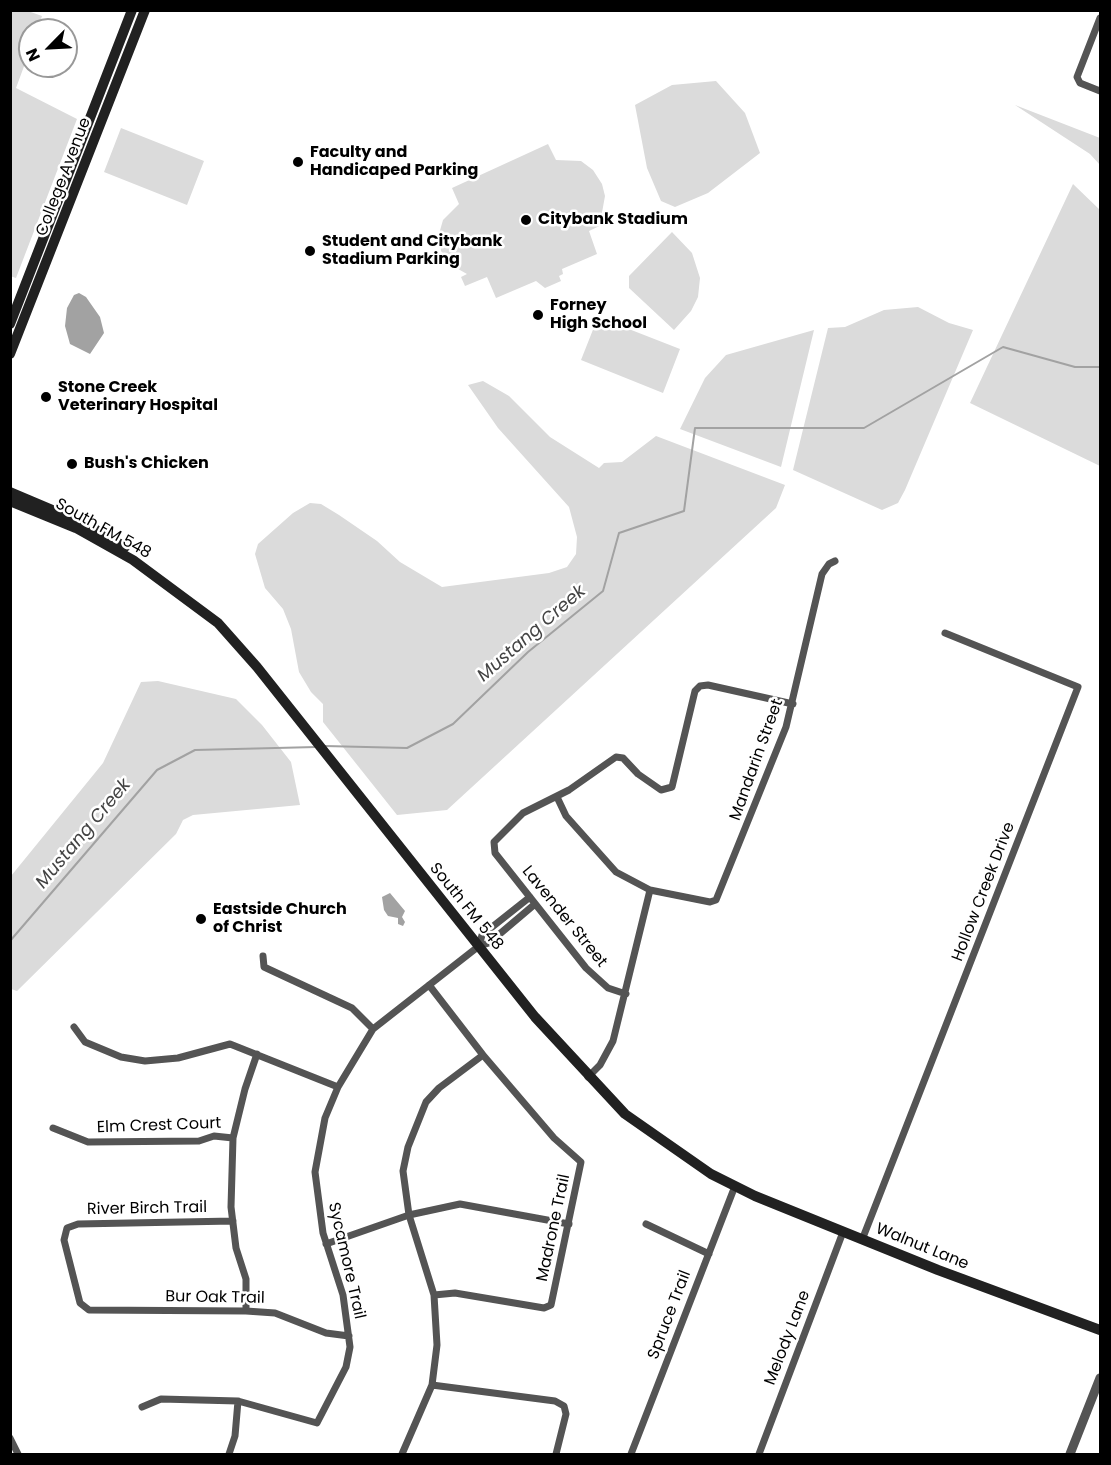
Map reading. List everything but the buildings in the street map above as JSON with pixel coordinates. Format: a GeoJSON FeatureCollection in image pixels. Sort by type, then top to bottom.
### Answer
{"type":"FeatureCollection","features":[{"type":"Feature","properties":{"kind":"main road","name":"College Avenue"},"geometry":{"type":"LineString","coordinates":[[10,324],[44,252],[63,220],[69,188],[93,110],[132,10]]}},
{"type":"Feature","properties":{"kind":"main road","name":"College Avenue"},"geometry":{"type":"LineString","coordinates":[[10,354],[44,252],[51,221],[106,110],[145,10]]}},
{"type":"Feature","properties":{"kind":"main road"},"geometry":{"type":"LineString","coordinates":[[93,110],[106,110]]}},
{"type":"Feature","properties":{"kind":"main road","name":"South FM 548"},"geometry":{"type":"LineString","coordinates":[[10,492],[88,525],[111,538],[167,576],[203,606],[207,613]]}},
{"type":"Feature","properties":{"kind":"main road","name":"South FM 548"},"geometry":{"type":"LineString","coordinates":[[10,501],[48,515],[109,546],[207,613],[242,650],[535,1017],[588,1077],[625,1114],[658,1138],[735,1186]]}},
{"type":"Feature","properties":{"kind":"main road","name":"Walnut Lane"},"geometry":{"type":"LineString","coordinates":[[735,1186],[862,1240],[1101,1330]]}},
{"type":"Feature","properties":{"kind":"street"},"geometry":{"type":"LineString","coordinates":[[1101,18],[1078,80],[1101,91]]}},
{"type":"Feature","properties":{"kind":"street","name":"Mandarin Street"},"geometry":{"type":"LineString","coordinates":[[650,890],[710,902],[716,900],[786,728],[822,574],[829,564],[835,561]]}},
{"type":"Feature","properties":{"kind":"street","name":"Hollow Creek Drive"},"geometry":{"type":"LineString","coordinates":[[862,1240],[1078,687],[945,633]]}},
{"type":"Feature","properties":{"kind":"street"},"geometry":{"type":"LineString","coordinates":[[588,1077],[608,1054],[626,994],[650,890],[616,872],[601,858],[566,816],[557,797],[611,759],[620,756],[647,781],[661,790],[669,789],[674,784],[695,691],[700,686],[708,685],[793,704]]}},
{"type":"Feature","properties":{"kind":"street","name":"Lavender Street"},"geometry":{"type":"LineString","coordinates":[[557,797],[523,813],[497,837],[493,846],[495,853],[593,976],[608,988],[626,994]]}},
{"type":"Feature","properties":{"kind":"street","name":"Sycamore Trail"},"geometry":{"type":"LineString","coordinates":[[238,1401],[316,1423],[346,1367],[350,1347],[344,1295],[326,1244],[315,1172],[326,1118],[338,1087],[373,1029],[478,946],[489,943],[533,901]]}},
{"type":"Feature","properties":{"kind":"street"},"geometry":{"type":"LineString","coordinates":[[262,956],[264,967],[352,1008],[373,1029]]}},
{"type":"Feature","properties":{"kind":"street","name":"Madrone Trail"},"geometry":{"type":"LineString","coordinates":[[429,985],[483,1055],[554,1138],[581,1162],[551,1305],[544,1308],[455,1293],[434,1295]]}},
{"type":"Feature","properties":{"kind":"street"},"geometry":{"type":"LineString","coordinates":[[74,1027],[85,1042],[122,1057],[146,1061],[178,1058],[230,1044],[338,1087]]}},
{"type":"Feature","properties":{"kind":"street"},"geometry":{"type":"LineString","coordinates":[[246,1311],[246,1279],[236,1248],[232,1221],[233,1138],[245,1089],[257,1054]]}},
{"type":"Feature","properties":{"kind":"street"},"geometry":{"type":"LineString","coordinates":[[402,1455],[432,1385],[437,1345],[434,1295],[409,1215],[403,1171],[408,1147],[426,1102],[440,1088],[483,1055]]}},
{"type":"Feature","properties":{"kind":"street","name":"Elm Crest Court"},"geometry":{"type":"LineString","coordinates":[[53,1128],[88,1142],[199,1141],[213,1136],[233,1138]]}},
{"type":"Feature","properties":{"kind":"street","name":"Spruce Trail"},"geometry":{"type":"LineString","coordinates":[[631,1455],[735,1186]]}},
{"type":"Feature","properties":{"kind":"street"},"geometry":{"type":"LineString","coordinates":[[326,1244],[409,1215],[460,1204],[569,1224]]}},
{"type":"Feature","properties":{"kind":"street","name":"River Birch Trail"},"geometry":{"type":"LineString","coordinates":[[80,1303],[64,1240],[68,1228],[78,1224],[232,1221]]}},
{"type":"Feature","properties":{"kind":"street"},"geometry":{"type":"LineString","coordinates":[[646,1224],[709,1254]]}},
{"type":"Feature","properties":{"kind":"street","name":"Melody Lane"},"geometry":{"type":"LineString","coordinates":[[759,1455],[843,1232]]}},
{"type":"Feature","properties":{"kind":"street","name":"Bur Oak Trail"},"geometry":{"type":"LineString","coordinates":[[80,1303],[89,1310],[275,1313],[326,1333],[349,1336]]}},
{"type":"Feature","properties":{"kind":"street"},"geometry":{"type":"LineString","coordinates":[[1070,1455],[1101,1378]]}},
{"type":"Feature","properties":{"kind":"street"},"geometry":{"type":"LineString","coordinates":[[432,1385],[555,1401],[564,1406],[566,1414],[556,1455]]}},
{"type":"Feature","properties":{"kind":"street"},"geometry":{"type":"LineString","coordinates":[[142,1407],[160,1400],[238,1401],[235,1436],[229,1455]]}},
{"type":"Feature","properties":{"kind":"street"},"geometry":{"type":"LineString","coordinates":[[10,1438],[18,1455]]}},
{"type":"Feature","properties":{"kind":"shaded area"},"geometry":{"type":"Polygon","coordinates":[[[10,11],[28,11],[42,16],[41,18],[18,18],[20,78],[16,88],[77,119],[16,278],[10,276],[10,11]]]}},
{"type":"Feature","properties":{"kind":"shaded area"},"geometry":{"type":"Polygon","coordinates":[[[716,81],[745,113],[760,153],[708,193],[675,207],[661,201],[647,168],[635,105],[672,85],[716,81]]]}},
{"type":"Feature","properties":{"kind":"shaded area"},"geometry":{"type":"Polygon","coordinates":[[[1015,105],[1100,138],[1100,165],[1090,154],[1015,105]]]}},
{"type":"Feature","properties":{"kind":"shaded area"},"geometry":{"type":"Polygon","coordinates":[[[121,128],[204,161],[187,205],[104,172],[121,128]]]}},
{"type":"Feature","properties":{"kind":"shaded area","name":"Citybank Stadium"},"geometry":{"type":"Polygon","coordinates":[[[548,144],[556,160],[581,161],[593,170],[602,184],[605,196],[601,218],[608,215],[610,221],[589,231],[597,254],[562,269],[563,274],[559,276],[561,281],[545,288],[536,281],[496,298],[487,277],[465,286],[461,277],[467,274],[451,265],[441,251],[439,234],[443,220],[459,204],[452,188],[548,144]]]}},
{"type":"Feature","properties":{"kind":"shaded area"},"geometry":{"type":"Polygon","coordinates":[[[1073,184],[1100,210],[1100,466],[970,403],[1073,184]]]}},
{"type":"Feature","properties":{"kind":"shaded area"},"geometry":{"type":"Polygon","coordinates":[[[672,232],[692,253],[700,278],[698,297],[691,311],[674,330],[629,288],[629,276],[672,232]]]}},
{"type":"Feature","properties":{"kind":"shaded area"},"geometry":{"type":"Polygon","coordinates":[[[79,293],[86,297],[100,317],[104,333],[90,354],[70,344],[65,326],[67,308],[74,295],[79,293]]]}},
{"type":"Feature","properties":{"kind":"shaded area"},"geometry":{"type":"Polygon","coordinates":[[[918,307],[949,323],[973,330],[905,490],[898,503],[882,510],[793,470],[828,328],[845,327],[884,310],[918,307]]]}},
{"type":"Feature","properties":{"kind":"shaded area"},"geometry":{"type":"Polygon","coordinates":[[[598,317],[680,349],[663,393],[581,360],[598,317]]]}},
{"type":"Feature","properties":{"kind":"shaded area"},"geometry":{"type":"Polygon","coordinates":[[[814,330],[781,467],[680,429],[705,378],[726,355],[814,330]]]}},
{"type":"Feature","properties":{"kind":"shaded area"},"geometry":{"type":"Polygon","coordinates":[[[483,381],[509,396],[550,437],[599,468],[604,463],[622,462],[656,436],[785,485],[776,508],[447,810],[397,815],[323,722],[323,704],[311,692],[299,672],[291,629],[283,609],[265,588],[255,554],[258,544],[293,513],[310,503],[321,504],[339,515],[377,541],[400,562],[442,587],[549,573],[567,567],[576,554],[577,537],[569,507],[498,428],[468,385],[483,381]]]}},
{"type":"Feature","properties":{"kind":"shaded area"},"geometry":{"type":"Polygon","coordinates":[[[158,681],[236,699],[262,725],[291,762],[300,805],[193,815],[183,820],[176,834],[17,991],[11,989],[11,876],[103,763],[141,682],[158,681]]]}},
{"type":"Feature","properties":{"kind":"shaded area"},"geometry":{"type":"Polygon","coordinates":[[[390,893],[405,911],[402,917],[405,922],[403,926],[398,924],[398,918],[388,916],[384,910],[382,897],[390,893]]]}},
{"type":"Feature","properties":{"kind":"waterway","name":"Mustang Creek"},"geometry":{"type":"LineString","coordinates":[[325,746],[407,748],[453,724],[528,652],[603,591],[619,533],[684,511],[695,428],[864,428],[1003,347],[1075,367],[1100,367]]}},
{"type":"Feature","properties":{"kind":"waterway","name":"Mustang Creek"},"geometry":{"type":"LineString","coordinates":[[10,941],[157,770],[195,750],[316,747]]}},
{"type":"Feature","properties":{"kind":"place","name":"Faculty and Handicaped Parking"},"geometry":{"type":"Point","coordinates":[298,162]}},
{"type":"Feature","properties":{"kind":"place","name":"Citybank Stadium"},"geometry":{"type":"Point","coordinates":[526,220]}},
{"type":"Feature","properties":{"kind":"place","name":"Student and Citybank Stadium Parking"},"geometry":{"type":"Point","coordinates":[310,251]}},
{"type":"Feature","properties":{"kind":"place","name":"Forney High School"},"geometry":{"type":"Point","coordinates":[538,315]}},
{"type":"Feature","properties":{"kind":"place","name":"Stone Creek Veterinary Hospital"},"geometry":{"type":"Point","coordinates":[46,397]}},
{"type":"Feature","properties":{"kind":"place","name":"Bush's Chicken"},"geometry":{"type":"Point","coordinates":[72,464]}},
{"type":"Feature","properties":{"kind":"place","name":"Eastside Church of Christ"},"geometry":{"type":"Point","coordinates":[201,919]}}]}
